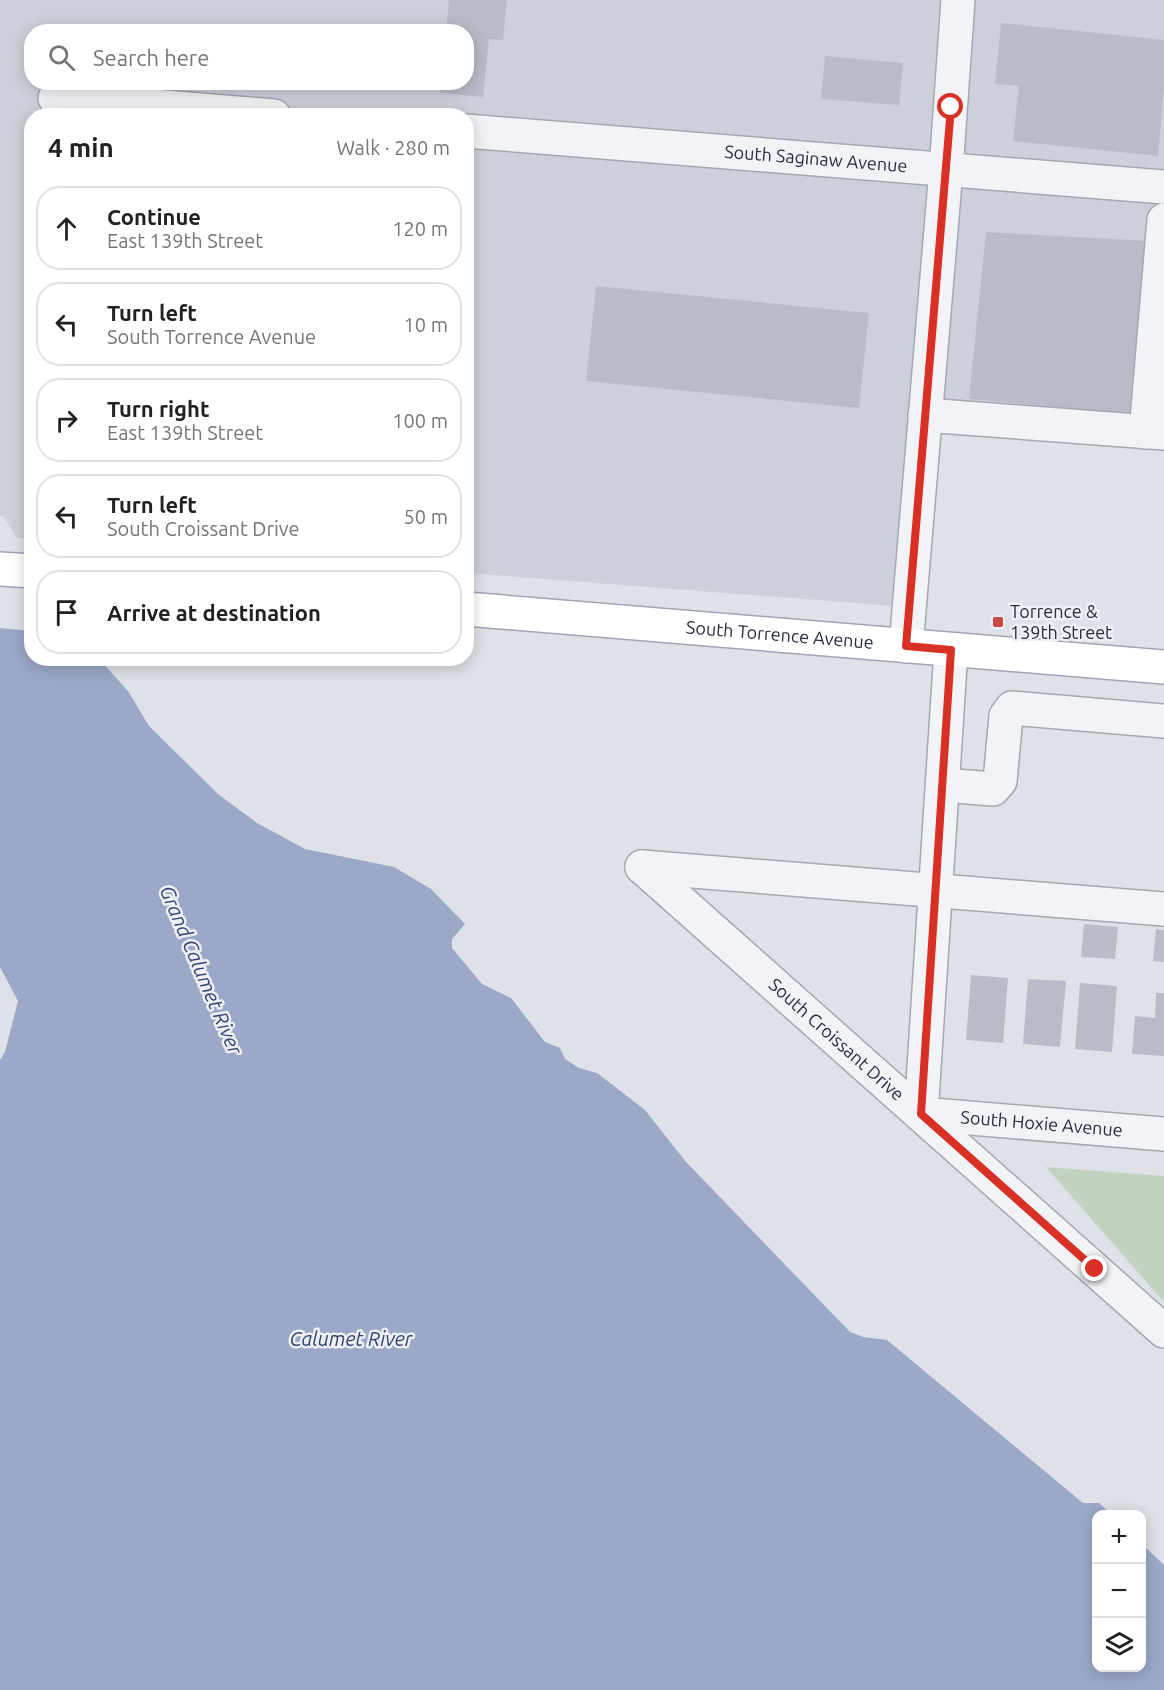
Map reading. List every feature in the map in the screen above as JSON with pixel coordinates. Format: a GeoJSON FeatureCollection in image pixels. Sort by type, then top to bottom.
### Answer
{"type":"FeatureCollection","features":[{"type":"Feature","properties":{"kind":"main road"},"geometry":{"type":"LineString","coordinates":[[0,569],[24,570]]}},
{"type":"Feature","properties":{"kind":"main road","name":"South Torrence Avenue"},"geometry":{"type":"LineString","coordinates":[[474,610],[1164,667]]}},
{"type":"Feature","properties":{"kind":"street"},"geometry":{"type":"LineString","coordinates":[[906,646],[958,0]]}},
{"type":"Feature","properties":{"kind":"street"},"geometry":{"type":"LineString","coordinates":[[55,98],[177,108]]}},
{"type":"Feature","properties":{"kind":"street","name":"South Saginaw Avenue"},"geometry":{"type":"LineString","coordinates":[[474,132],[1164,187]]}},
{"type":"Feature","properties":{"kind":"street"},"geometry":{"type":"LineString","coordinates":[[926,415],[1155,432],[1164,220]]}},
{"type":"Feature","properties":{"kind":"street"},"geometry":{"type":"LineString","coordinates":[[921,1114],[951,650]]}},
{"type":"Feature","properties":{"kind":"street"},"geometry":{"type":"LineString","coordinates":[[943,785],[993,789],[1000,781],[1006,716],[1012,708],[1164,721]]}},
{"type":"Feature","properties":{"kind":"street","name":"South Croissant Drive"},"geometry":{"type":"LineString","coordinates":[[936,890],[642,867],[1164,1331]]}},
{"type":"Feature","properties":{"kind":"street"},"geometry":{"type":"LineString","coordinates":[[936,890],[1164,909]]}},
{"type":"Feature","properties":{"kind":"street","name":"South Hoxie Avenue"},"geometry":{"type":"LineString","coordinates":[[921,1114],[1164,1134]]}},
{"type":"Feature","properties":{"kind":"shaded area"},"geometry":{"type":"Polygon","coordinates":[[[0,0],[1164,0],[1164,424],[938,404],[920,608],[474,574],[474,108],[24,108],[24,538],[12,537],[0,516],[0,0]]]}},
{"type":"Feature","properties":{"kind":"green space"},"geometry":{"type":"Polygon","coordinates":[[[1046,1167],[1164,1176],[1164,1302],[1046,1167]]]}},
{"type":"Feature","properties":{"kind":"water","name":"Calumet River"},"geometry":{"type":"Polygon","coordinates":[[[0,516],[24,554],[24,666],[105,666],[128,691],[149,726],[218,794],[257,823],[305,849],[394,867],[431,889],[465,924],[452,939],[452,948],[482,984],[511,998],[545,1042],[560,1048],[565,1059],[579,1068],[597,1073],[645,1110],[686,1162],[850,1332],[863,1337],[887,1340],[1083,1503],[1099,1503],[1107,1510],[1092,1510],[1092,1672],[1146,1672],[1146,1548],[1164,1565],[1164,1690],[0,1690],[0,1060],[5,1052],[18,1001],[0,967],[0,516]]]}},
{"type":"Feature","properties":{"kind":"pier"},"geometry":{"type":"Polygon","coordinates":[[[0,516],[3,516],[24,548],[24,630],[0,628],[0,516]]]}},
{"type":"Feature","properties":{"kind":"building"},"geometry":{"type":"Polygon","coordinates":[[[449,0],[507,0],[503,40],[489,39],[483,97],[440,93],[440,90],[474,90],[474,24],[447,24],[449,0]]]}},
{"type":"Feature","properties":{"kind":"building"},"geometry":{"type":"Polygon","coordinates":[[[1001,23],[1164,40],[1164,89],[1158,156],[1013,141],[1019,86],[995,84],[1001,23]]]}},
{"type":"Feature","properties":{"kind":"building"},"geometry":{"type":"Polygon","coordinates":[[[825,56],[903,63],[899,105],[821,99],[825,56]]]}},
{"type":"Feature","properties":{"kind":"building"},"geometry":{"type":"Polygon","coordinates":[[[986,232],[1149,241],[1132,414],[969,399],[986,232]]]}},
{"type":"Feature","properties":{"kind":"building"},"geometry":{"type":"Polygon","coordinates":[[[596,286],[869,313],[859,408],[586,381],[596,286]]]}},
{"type":"Feature","properties":{"kind":"building"},"geometry":{"type":"Polygon","coordinates":[[[1084,924],[1118,927],[1115,959],[1081,957],[1084,924]]]}},
{"type":"Feature","properties":{"kind":"building"},"geometry":{"type":"Polygon","coordinates":[[[1156,929],[1164,930],[1164,962],[1153,961],[1156,929]]]}},
{"type":"Feature","properties":{"kind":"building"},"geometry":{"type":"Polygon","coordinates":[[[971,975],[1008,978],[1003,1043],[966,1040],[971,975]]]}},
{"type":"Feature","properties":{"kind":"building"},"geometry":{"type":"Polygon","coordinates":[[[1028,979],[1066,981],[1060,1047],[1023,1044],[1028,979]]]}},
{"type":"Feature","properties":{"kind":"building"},"geometry":{"type":"Polygon","coordinates":[[[1080,983],[1117,986],[1112,1052],[1075,1049],[1080,983]]]}},
{"type":"Feature","properties":{"kind":"building"},"geometry":{"type":"Polygon","coordinates":[[[1156,993],[1164,993],[1164,1056],[1132,1054],[1135,1016],[1155,1018],[1156,993]]]}},
{"type":"Feature","properties":{"kind":"place","name":"Torrence & 139th Street"},"geometry":{"type":"Point","coordinates":[998,622]}},
{"type":"Feature","properties":{"kind":"route"},"geometry":{"type":"LineString","coordinates":[[951,107],[906,646],[951,650],[921,1114],[1095,1269]]}},
{"type":"Feature","properties":{"kind":"water label","name":"Grand Calumet River"},"geometry":{"type":"Point","coordinates":[201,970]}}]}
